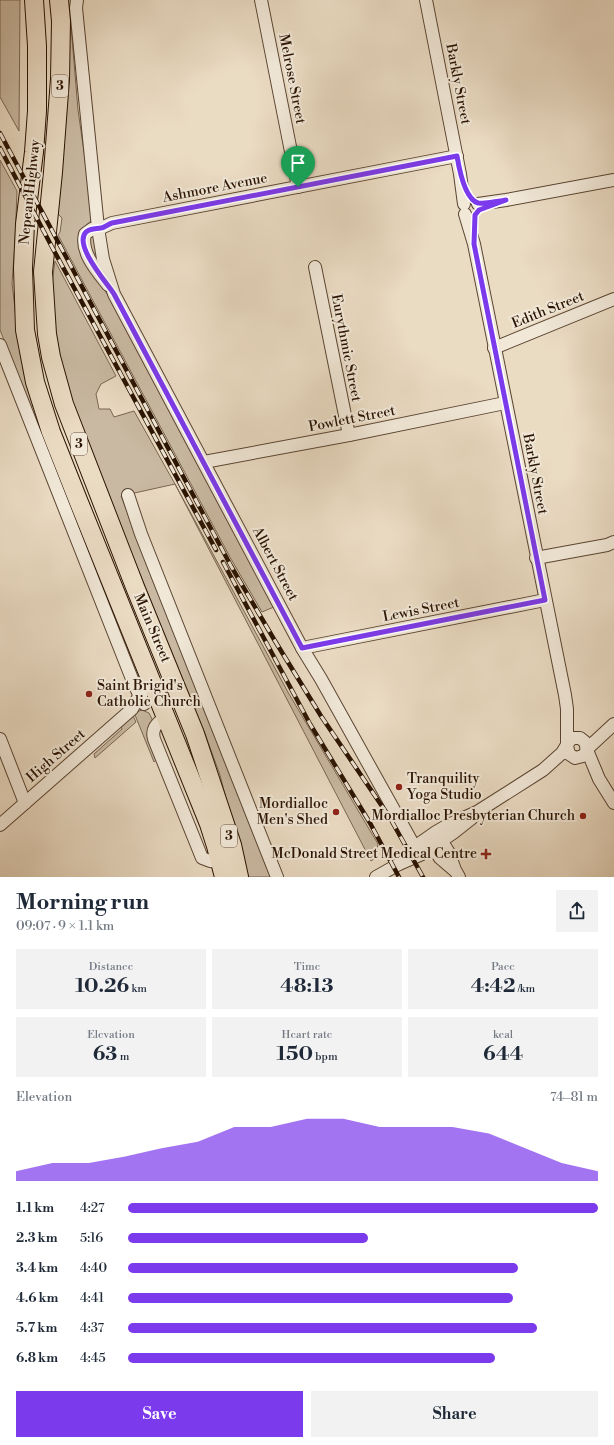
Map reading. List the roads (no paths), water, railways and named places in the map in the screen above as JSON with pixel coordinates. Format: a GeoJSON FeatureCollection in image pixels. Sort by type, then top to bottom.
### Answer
{"type":"FeatureCollection","features":[{"type":"Feature","properties":{"kind":"highway","name":"Nepean Highway"},"geometry":{"type":"LineString","coordinates":[[34,0],[37,46],[37,111],[34,152],[25,224],[23,268],[25,330],[35,382]]}},
{"type":"Feature","properties":{"kind":"highway","name":"Nepean Highway"},"geometry":{"type":"LineString","coordinates":[[57,382],[47,334],[43,272],[60,80],[61,21],[59,0]]}},
{"type":"Feature","properties":{"kind":"highway","name":"Main Street"},"geometry":{"type":"LineString","coordinates":[[35,382],[51,432],[89,528],[148,696],[165,717],[209,824],[225,873]]}},
{"type":"Feature","properties":{"kind":"highway","name":"Main Street"},"geometry":{"type":"LineString","coordinates":[[57,382],[64,404],[138,594],[176,684],[217,795],[232,845],[225,873]]}},
{"type":"Feature","properties":{"kind":"highway"},"geometry":{"type":"LineString","coordinates":[[89,528],[109,520]]}},
{"type":"Feature","properties":{"kind":"highway"},"geometry":{"type":"LineString","coordinates":[[148,696],[176,684]]}},
{"type":"Feature","properties":{"kind":"street","name":"Melrose Street"},"geometry":{"type":"LineString","coordinates":[[261,0],[298,187]]}},
{"type":"Feature","properties":{"kind":"street","name":"Barkly Street"},"geometry":{"type":"LineString","coordinates":[[426,0],[460,174],[472,208],[474,244],[567,709],[567,745]]}},
{"type":"Feature","properties":{"kind":"street","name":"Albert Street"},"geometry":{"type":"LineString","coordinates":[[75,3],[98,228],[103,260],[114,294],[302,648],[321,679],[413,844],[416,846]]}},
{"type":"Feature","properties":{"kind":"street","name":"Ashmore Avenue"},"geometry":{"type":"LineString","coordinates":[[98,228],[103,228],[112,223],[457,156]]}},
{"type":"Feature","properties":{"kind":"street"},"geometry":{"type":"LineString","coordinates":[[472,208],[506,200],[614,180]]}},
{"type":"Feature","properties":{"kind":"street","name":"Eurythmic Street"},"geometry":{"type":"LineString","coordinates":[[315,267],[349,435]]}},
{"type":"Feature","properties":{"kind":"street","name":"Edith Street"},"geometry":{"type":"LineString","coordinates":[[494,348],[614,299]]}},
{"type":"Feature","properties":{"kind":"street","name":"Main Street"},"geometry":{"type":"LineString","coordinates":[[0,345],[3,364],[148,696]]}},
{"type":"Feature","properties":{"kind":"street","name":"Powlett Street"},"geometry":{"type":"LineString","coordinates":[[204,462],[349,435],[505,403]]}},
{"type":"Feature","properties":{"kind":"street","name":"Main Street"},"geometry":{"type":"LineString","coordinates":[[128,496],[141,534],[277,877]]}},
{"type":"Feature","properties":{"kind":"street"},"geometry":{"type":"LineString","coordinates":[[536,558],[606,545],[614,542]]}},
{"type":"Feature","properties":{"kind":"street","name":"Lewis Street"},"geometry":{"type":"LineString","coordinates":[[302,648],[545,600]]}},
{"type":"Feature","properties":{"kind":"street","name":"High Street"},"geometry":{"type":"LineString","coordinates":[[0,825],[148,696]]}},
{"type":"Feature","properties":{"kind":"street","name":"Barkly Street"},"geometry":{"type":"LineString","coordinates":[[567,709],[599,779],[614,803]]}},
{"type":"Feature","properties":{"kind":"street"},"geometry":{"type":"LineString","coordinates":[[584,744],[614,724]]}},
{"type":"Feature","properties":{"kind":"street"},"geometry":{"type":"LineString","coordinates":[[376,877],[409,860],[453,822],[477,812],[543,770],[562,753],[572,738],[584,744]]}},
{"type":"Feature","properties":{"kind":"street"},"geometry":{"type":"LineString","coordinates":[[0,739],[25,803]]}},
{"type":"Feature","properties":{"kind":"street"},"geometry":{"type":"LineString","coordinates":[[543,770],[583,756],[584,744]]}},
{"type":"Feature","properties":{"kind":"street"},"geometry":{"type":"LineString","coordinates":[[567,745],[569,754],[574,758]]}},
{"type":"Feature","properties":{"kind":"street","name":"Barkly Street"},"geometry":{"type":"LineString","coordinates":[[574,758],[599,779]]}},
{"type":"Feature","properties":{"kind":"street"},"geometry":{"type":"LineString","coordinates":[[399,864],[416,846],[434,839]]}},
{"type":"Feature","properties":{"kind":"street"},"geometry":{"type":"LineString","coordinates":[[434,839],[449,853],[457,874]]}},
{"type":"Feature","properties":{"kind":"railway"},"geometry":{"type":"LineString","coordinates":[[0,133],[231,566],[321,716],[390,818],[423,877]]}},
{"type":"Feature","properties":{"kind":"railway"},"geometry":{"type":"LineString","coordinates":[[0,148],[216,550]]}},
{"type":"Feature","properties":{"kind":"railway"},"geometry":{"type":"LineString","coordinates":[[223,562],[310,724],[370,823],[399,877]]}},
{"type":"Feature","properties":{"kind":"place","name":"Saint Brigid's Catholic Church"},"geometry":{"type":"Point","coordinates":[89,694]}},
{"type":"Feature","properties":{"kind":"place","name":"Tranquility Yoga Studio"},"geometry":{"type":"Point","coordinates":[399,787]}},
{"type":"Feature","properties":{"kind":"place","name":"Mordialloc Men's Shed"},"geometry":{"type":"Point","coordinates":[336,812]}},
{"type":"Feature","properties":{"kind":"place","name":"Mordialloc Presbyterian Church"},"geometry":{"type":"Point","coordinates":[583,816]}},
{"type":"Feature","properties":{"kind":"place","name":"McDonald Street Medical Centre"},"geometry":{"type":"Point","coordinates":[486,854]}}]}
